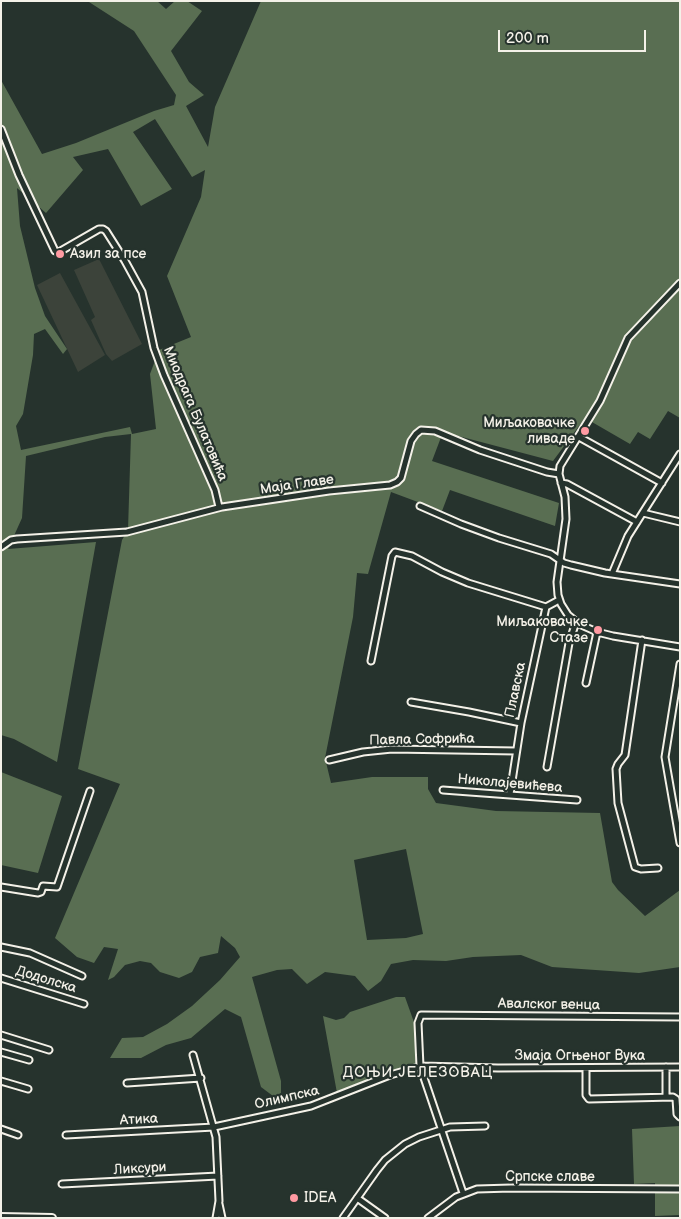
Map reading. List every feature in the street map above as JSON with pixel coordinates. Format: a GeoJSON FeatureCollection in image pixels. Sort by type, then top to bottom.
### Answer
{"type":"FeatureCollection","features":[{"type":"Feature","properties":{"kind":"main road"},"geometry":{"type":"LineString","coordinates":[[1,1216],[52,1218]]}},
{"type":"Feature","properties":{"kind":"street","name":"Миодрага Булатовића"},"geometry":{"type":"LineString","coordinates":[[1,129],[19,174],[55,251],[59,252],[99,229],[103,229],[125,261],[142,292],[154,348],[164,376],[216,490],[219,507]]}},
{"type":"Feature","properties":{"kind":"street"},"geometry":{"type":"LineString","coordinates":[[680,283],[628,338],[603,396],[561,464],[559,474],[566,497],[566,519],[557,582],[559,600],[576,622],[597,632],[613,636],[680,647]]}},
{"type":"Feature","properties":{"kind":"street","name":"Маја Главе"},"geometry":{"type":"LineString","coordinates":[[1,547],[17,539],[127,532],[219,507],[393,484],[402,475],[408,446],[419,432],[425,430],[444,434],[480,450],[553,474],[559,474]]}},
{"type":"Feature","properties":{"kind":"street"},"geometry":{"type":"LineString","coordinates":[[579,437],[662,483]]}},
{"type":"Feature","properties":{"kind":"street"},"geometry":{"type":"LineString","coordinates":[[612,574],[626,540],[680,454]]}},
{"type":"Feature","properties":{"kind":"street"},"geometry":{"type":"LineString","coordinates":[[561,482],[637,522]]}},
{"type":"Feature","properties":{"kind":"street"},"geometry":{"type":"LineString","coordinates":[[420,506],[499,538],[551,554],[571,565],[612,574],[680,584]]}},
{"type":"Feature","properties":{"kind":"street"},"geometry":{"type":"LineString","coordinates":[[643,513],[680,522]]}},
{"type":"Feature","properties":{"kind":"street"},"geometry":{"type":"LineString","coordinates":[[371,660],[392,556],[395,552],[412,556],[468,583],[546,607],[559,600]]}},
{"type":"Feature","properties":{"kind":"street","name":"Плавска"},"geometry":{"type":"LineString","coordinates":[[510,794],[521,722],[546,607]]}},
{"type":"Feature","properties":{"kind":"street"},"geometry":{"type":"LineString","coordinates":[[548,767],[569,643],[576,622]]}},
{"type":"Feature","properties":{"kind":"street"},"geometry":{"type":"LineString","coordinates":[[586,683],[597,632]]}},
{"type":"Feature","properties":{"kind":"street"},"geometry":{"type":"LineString","coordinates":[[642,640],[624,755],[617,765],[618,802],[635,867],[640,869],[658,868]]}},
{"type":"Feature","properties":{"kind":"street"},"geometry":{"type":"LineString","coordinates":[[680,664],[665,757],[680,843]]}},
{"type":"Feature","properties":{"kind":"street"},"geometry":{"type":"LineString","coordinates":[[411,702],[521,722]]}},
{"type":"Feature","properties":{"kind":"street","name":"Павла Софрића"},"geometry":{"type":"LineString","coordinates":[[329,760],[363,752],[392,749],[516,751]]}},
{"type":"Feature","properties":{"kind":"street","name":"Николајевићева"},"geometry":{"type":"LineString","coordinates":[[442,790],[576,800]]}},
{"type":"Feature","properties":{"kind":"street"},"geometry":{"type":"LineString","coordinates":[[1,887],[38,893],[41,892],[44,885],[57,887],[90,792]]}},
{"type":"Feature","properties":{"kind":"street"},"geometry":{"type":"LineString","coordinates":[[1,947],[30,953],[82,976]]}},
{"type":"Feature","properties":{"kind":"street","name":"Додолска"},"geometry":{"type":"LineString","coordinates":[[1,978],[84,1004]]}},
{"type":"Feature","properties":{"kind":"street","name":"Авалског венца"},"geometry":{"type":"LineString","coordinates":[[420,1066],[419,1017],[423,1014],[680,1017]]}},
{"type":"Feature","properties":{"kind":"street"},"geometry":{"type":"LineString","coordinates":[[1,1036],[49,1050]]}},
{"type":"Feature","properties":{"kind":"street"},"geometry":{"type":"LineString","coordinates":[[1,1052],[29,1060]]}},
{"type":"Feature","properties":{"kind":"street"},"geometry":{"type":"LineString","coordinates":[[193,1055],[214,1127],[217,1146],[219,1204],[222,1218]]}},
{"type":"Feature","properties":{"kind":"street"},"geometry":{"type":"LineString","coordinates":[[420,1066],[463,1193]]}},
{"type":"Feature","properties":{"kind":"street","name":"Змаја Огњеног Вука"},"geometry":{"type":"LineString","coordinates":[[420,1066],[498,1068],[680,1067]]}},
{"type":"Feature","properties":{"kind":"street","name":"Олимпска"},"geometry":{"type":"LineString","coordinates":[[214,1127],[312,1106],[390,1075],[420,1066]]}},
{"type":"Feature","properties":{"kind":"street"},"geometry":{"type":"LineString","coordinates":[[666,1067],[666,1097]]}},
{"type":"Feature","properties":{"kind":"street"},"geometry":{"type":"LineString","coordinates":[[586,1068],[586,1095],[589,1099],[673,1097],[676,1100],[676,1114],[680,1117]]}},
{"type":"Feature","properties":{"kind":"street"},"geometry":{"type":"LineString","coordinates":[[127,1083],[201,1078]]}},
{"type":"Feature","properties":{"kind":"street"},"geometry":{"type":"LineString","coordinates":[[1,1080],[28,1089]]}},
{"type":"Feature","properties":{"kind":"street"},"geometry":{"type":"LineString","coordinates":[[342,1218],[376,1170],[397,1150],[412,1140],[450,1127],[485,1126]]}},
{"type":"Feature","properties":{"kind":"street","name":"Атика"},"geometry":{"type":"LineString","coordinates":[[66,1135],[214,1127]]}},
{"type":"Feature","properties":{"kind":"street"},"geometry":{"type":"LineString","coordinates":[[1,1129],[18,1135]]}},
{"type":"Feature","properties":{"kind":"street","name":"Ликсури"},"geometry":{"type":"LineString","coordinates":[[62,1184],[218,1176]]}},
{"type":"Feature","properties":{"kind":"street","name":"Српске славе"},"geometry":{"type":"LineString","coordinates":[[428,1218],[443,1205],[463,1193],[477,1189],[680,1189]]}},
{"type":"Feature","properties":{"kind":"street"},"geometry":{"type":"LineString","coordinates":[[357,1198],[385,1218]]}},
{"type":"Feature","properties":{"kind":"street"},"geometry":{"type":"LineString","coordinates":[[216,1218],[219,1204]]}},
{"type":"Feature","properties":{"kind":"shaded area"},"geometry":{"type":"Polygon","coordinates":[[[99,259],[142,344],[112,361],[106,354],[91,320],[95,317],[74,270],[99,259]]]}},
{"type":"Feature","properties":{"kind":"shaded area"},"geometry":{"type":"Polygon","coordinates":[[[60,273],[105,355],[78,372],[37,285],[60,273]]]}},
{"type":"Feature","properties":{"kind":"green space"},"geometry":{"type":"Polygon","coordinates":[[[157,1],[166,9],[175,1],[187,1],[202,11],[171,51],[189,82],[204,95],[186,106],[208,147],[215,107],[261,1],[680,1],[680,418],[668,411],[650,439],[638,432],[630,444],[585,418],[553,461],[443,432],[432,461],[559,503],[555,526],[450,490],[442,511],[391,492],[368,574],[357,573],[353,617],[325,758],[331,783],[372,777],[428,777],[428,789],[436,803],[496,811],[600,813],[612,882],[645,916],[680,890],[680,967],[639,973],[552,967],[521,955],[473,957],[446,961],[413,960],[391,964],[381,981],[368,991],[355,976],[325,972],[307,984],[292,969],[277,970],[252,977],[281,1081],[281,1102],[261,1087],[241,1017],[225,1009],[191,1038],[166,1045],[141,1058],[110,1058],[122,1038],[143,1037],[167,1024],[192,1006],[220,980],[240,957],[235,948],[221,936],[218,953],[200,957],[192,972],[179,978],[160,972],[151,963],[140,961],[125,965],[114,977],[108,980],[118,949],[104,947],[94,963],[77,957],[55,938],[120,784],[78,769],[122,540],[128,530],[131,434],[105,437],[26,456],[22,518],[8,549],[96,542],[57,762],[14,739],[1,735],[1,80],[42,154],[76,143],[154,111],[174,105],[176,95],[134,31],[89,2],[157,1]],[[155,119],[133,132],[172,189],[141,206],[108,149],[73,157],[83,170],[46,213],[17,188],[20,226],[35,288],[45,316],[67,349],[63,354],[45,329],[34,334],[33,355],[23,414],[16,426],[21,450],[130,427],[132,434],[156,429],[150,374],[159,350],[191,337],[167,276],[201,197],[205,170],[192,177],[155,119]],[[406,849],[354,860],[367,940],[406,938],[423,934],[406,849]]]}},
{"type":"Feature","properties":{"kind":"green space"},"geometry":{"type":"Polygon","coordinates":[[[1,772],[62,796],[38,873],[1,865],[1,772]]]}},
{"type":"Feature","properties":{"kind":"green space"},"geometry":{"type":"Polygon","coordinates":[[[396,997],[405,997],[415,1025],[417,1064],[389,1072],[337,1093],[323,1016],[336,1020],[344,1018],[350,1012],[396,997]]]}},
{"type":"Feature","properties":{"kind":"green space"},"geometry":{"type":"Polygon","coordinates":[[[680,1126],[680,1215],[655,1216],[655,1183],[634,1184],[632,1129],[680,1126]]]}},
{"type":"Feature","properties":{"kind":"place","name":"Азил за псе"},"geometry":{"type":"Point","coordinates":[60,254]}},
{"type":"Feature","properties":{"kind":"place","name":"Миљаковачке ливаде"},"geometry":{"type":"Point","coordinates":[585,431]}},
{"type":"Feature","properties":{"kind":"place","name":"Миљаковачке Стазе"},"geometry":{"type":"Point","coordinates":[598,630]}},
{"type":"Feature","properties":{"kind":"place","name":"IDEA"},"geometry":{"type":"Point","coordinates":[294,1198]}},
{"type":"Feature","properties":{"kind":"district","name":"ДОЊИ ЈЕЛЕЗОВАЦ"},"geometry":{"type":"Point","coordinates":[418,1073]}}]}
